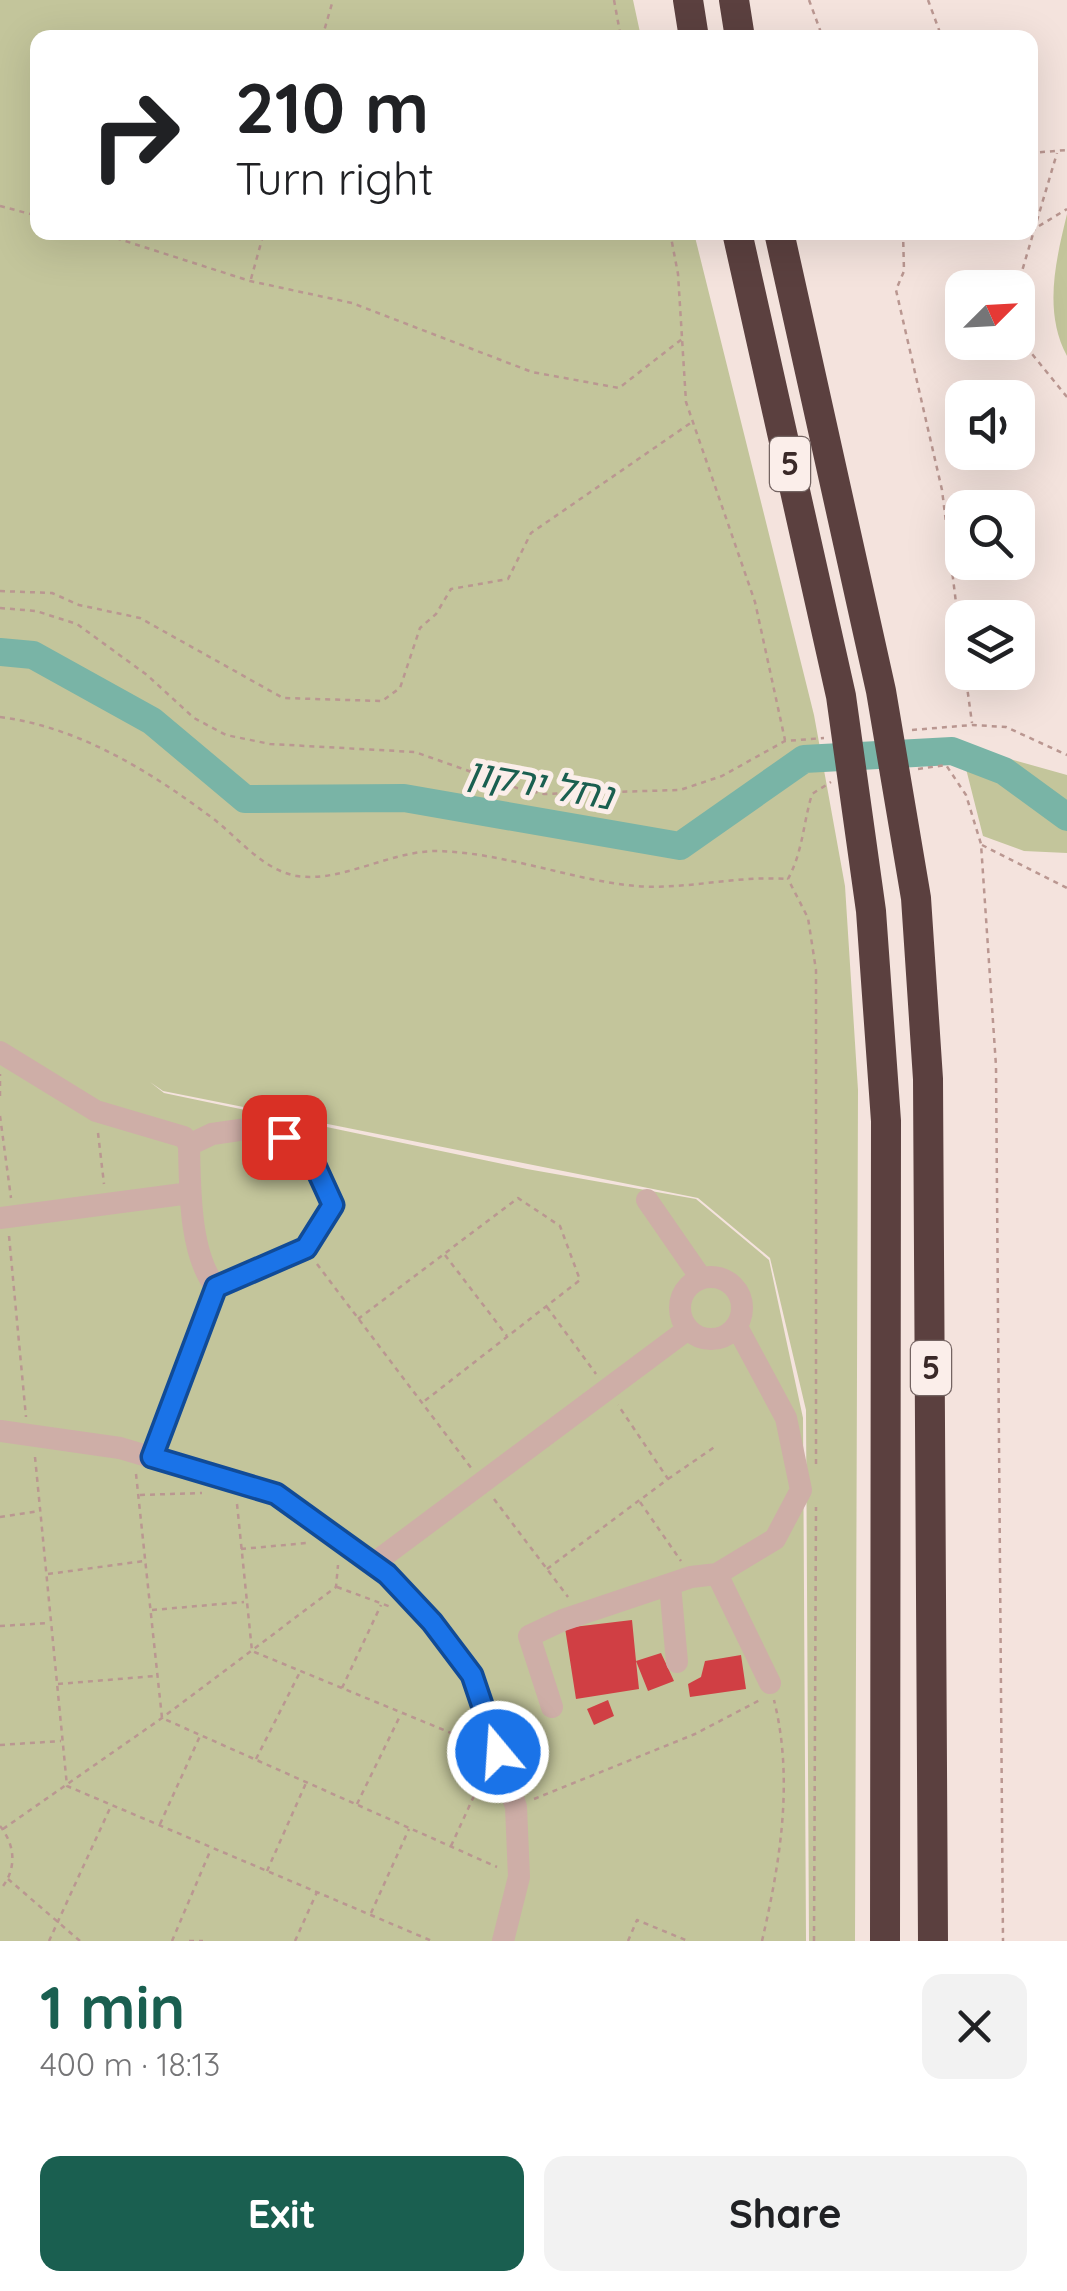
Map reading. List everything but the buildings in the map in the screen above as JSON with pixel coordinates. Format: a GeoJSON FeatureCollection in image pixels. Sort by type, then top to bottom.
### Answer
{"type":"FeatureCollection","features":[{"type":"Feature","properties":{"kind":"highway"},"geometry":{"type":"LineString","coordinates":[[688,0],[693,30]]}},
{"type":"Feature","properties":{"kind":"highway"},"geometry":{"type":"LineString","coordinates":[[734,0],[739,30]]}},
{"type":"Feature","properties":{"kind":"highway","name":"5"},"geometry":{"type":"LineString","coordinates":[[738,240],[840,696],[872,910],[886,1121],[884,1941]]}},
{"type":"Feature","properties":{"kind":"highway","name":"5"},"geometry":{"type":"LineString","coordinates":[[781,240],[881,690],[916,898],[928,1079],[933,1941]]}},
{"type":"Feature","properties":{"kind":"lane"},"geometry":{"type":"LineString","coordinates":[[0,1052],[96,1111],[184,1138],[190,1145],[190,1193],[207,1277],[216,1287]]}},
{"type":"Feature","properties":{"kind":"lane"},"geometry":{"type":"LineString","coordinates":[[143,1455],[216,1287],[306,1248],[333,1205],[307,1148],[261,1127],[212,1134],[190,1145]]}},
{"type":"Feature","properties":{"kind":"lane"},"geometry":{"type":"LineString","coordinates":[[7,1217],[190,1193]]}},
{"type":"Feature","properties":{"kind":"lane"},"geometry":{"type":"LineString","coordinates":[[647,1200],[701,1278]]}},
{"type":"Feature","properties":{"kind":"lane"},"geometry":{"type":"LineString","coordinates":[[714,1276],[734,1286],[742,1306],[736,1327],[718,1339],[696,1336],[688,1330],[679,1308],[682,1296],[701,1278],[714,1276]]}},
{"type":"Feature","properties":{"kind":"lane"},"geometry":{"type":"LineString","coordinates":[[552,1707],[529,1636],[681,1581],[717,1574],[775,1539],[801,1490],[786,1418],[736,1327]]}},
{"type":"Feature","properties":{"kind":"lane"},"geometry":{"type":"LineString","coordinates":[[373,1564],[688,1330]]}},
{"type":"Feature","properties":{"kind":"lane"},"geometry":{"type":"LineString","coordinates":[[0,1432],[143,1455],[235,1487],[276,1494],[373,1564],[432,1622],[472,1675],[490,1757],[516,1806],[519,1876],[503,1941]]}},
{"type":"Feature","properties":{"kind":"lane"},"geometry":{"type":"LineString","coordinates":[[717,1574],[770,1683]]}},
{"type":"Feature","properties":{"kind":"lane"},"geometry":{"type":"LineString","coordinates":[[677,1662],[681,1581]]}},
{"type":"Feature","properties":{"kind":"path"},"geometry":{"type":"LineString","coordinates":[[324,30],[332,0]]}},
{"type":"Feature","properties":{"kind":"path"},"geometry":{"type":"LineString","coordinates":[[614,0],[620,30]]}},
{"type":"Feature","properties":{"kind":"path"},"geometry":{"type":"LineString","coordinates":[[809,0],[820,30]]}},
{"type":"Feature","properties":{"kind":"path"},"geometry":{"type":"LineString","coordinates":[[928,0],[939,30]]}},
{"type":"Feature","properties":{"kind":"path"},"geometry":{"type":"LineString","coordinates":[[1038,153],[1067,150]]}},
{"type":"Feature","properties":{"kind":"path"},"geometry":{"type":"LineString","coordinates":[[1038,222],[1057,153]]}},
{"type":"Feature","properties":{"kind":"path"},"geometry":{"type":"LineString","coordinates":[[0,206],[30,214]]}},
{"type":"Feature","properties":{"kind":"path"},"geometry":{"type":"LineString","coordinates":[[1038,225],[1067,210]]}},
{"type":"Feature","properties":{"kind":"path"},"geometry":{"type":"LineString","coordinates":[[121,240],[250,281],[352,303],[532,372],[619,388],[682,339]]}},
{"type":"Feature","properties":{"kind":"path"},"geometry":{"type":"LineString","coordinates":[[250,281],[262,240]]}},
{"type":"Feature","properties":{"kind":"path"},"geometry":{"type":"LineString","coordinates":[[0,608],[36,611],[76,624],[147,675],[194,718],[226,735],[270,744],[415,752],[544,794],[680,790],[722,776],[785,741],[755,602],[686,402],[678,274],[672,240]]}},
{"type":"Feature","properties":{"kind":"path"},"geometry":{"type":"LineString","coordinates":[[903,240],[904,271],[896,290],[942,490],[956,600]]}},
{"type":"Feature","properties":{"kind":"path"},"geometry":{"type":"LineString","coordinates":[[1020,270],[1031,240]]}},
{"type":"Feature","properties":{"kind":"path"},"geometry":{"type":"LineString","coordinates":[[1035,358],[1067,398]]}},
{"type":"Feature","properties":{"kind":"path"},"geometry":{"type":"LineString","coordinates":[[0,591],[52,593],[79,605],[140,618],[283,698],[382,700],[400,688],[420,628],[436,614],[451,590],[508,579],[531,533],[692,422]]}},
{"type":"Feature","properties":{"kind":"path"},"geometry":{"type":"LineString","coordinates":[[967,690],[972,725],[1006,727],[1067,755]]}},
{"type":"Feature","properties":{"kind":"path"},"geometry":{"type":"LineString","coordinates":[[0,716],[36,722],[104,747],[210,816],[273,868],[299,876],[326,876],[404,853],[440,851],[626,885],[672,888],[716,880],[788,879]]}},
{"type":"Feature","properties":{"kind":"path"},"geometry":{"type":"LineString","coordinates":[[946,765],[966,795],[980,844],[996,1066],[1003,1941]]}},
{"type":"Feature","properties":{"kind":"path"},"geometry":{"type":"LineString","coordinates":[[788,879],[802,852],[802,826],[812,794]]}},
{"type":"Feature","properties":{"kind":"path"},"geometry":{"type":"LineString","coordinates":[[980,844],[1067,888]]}},
{"type":"Feature","properties":{"kind":"path"},"geometry":{"type":"LineString","coordinates":[[788,879],[808,918],[816,970],[816,1470]]}},
{"type":"Feature","properties":{"kind":"path"},"geometry":{"type":"LineString","coordinates":[[96,1111],[106,1204]]}},
{"type":"Feature","properties":{"kind":"path"},"geometry":{"type":"LineString","coordinates":[[0,1116],[8,1243],[40,1510],[66,1786]]}},
{"type":"Feature","properties":{"kind":"path"},"geometry":{"type":"LineString","coordinates":[[358,1319],[518,1198],[560,1226],[580,1280],[422,1403]]}},
{"type":"Feature","properties":{"kind":"path"},"geometry":{"type":"LineString","coordinates":[[306,1248],[581,1614]]}},
{"type":"Feature","properties":{"kind":"path"},"geometry":{"type":"LineString","coordinates":[[444,1253],[508,1337]]}},
{"type":"Feature","properties":{"kind":"path"},"geometry":{"type":"LineString","coordinates":[[546,1306],[668,1479]]}},
{"type":"Feature","properties":{"kind":"path"},"geometry":{"type":"LineString","coordinates":[[547,1569],[716,1446]]}},
{"type":"Feature","properties":{"kind":"path"},"geometry":{"type":"LineString","coordinates":[[143,1455],[139,1496],[162,1718]]}},
{"type":"Feature","properties":{"kind":"path"},"geometry":{"type":"LineString","coordinates":[[139,1496],[235,1487],[252,1650]]}},
{"type":"Feature","properties":{"kind":"path"},"geometry":{"type":"LineString","coordinates":[[639,1501],[681,1581]]}},
{"type":"Feature","properties":{"kind":"path"},"geometry":{"type":"LineString","coordinates":[[814,1941],[816,1509]]}},
{"type":"Feature","properties":{"kind":"path"},"geometry":{"type":"LineString","coordinates":[[0,1517],[40,1510]]}},
{"type":"Feature","properties":{"kind":"path"},"geometry":{"type":"LineString","coordinates":[[241,1548],[340,1540]]}},
{"type":"Feature","properties":{"kind":"path"},"geometry":{"type":"LineString","coordinates":[[46,1574],[146,1560]]}},
{"type":"Feature","properties":{"kind":"path"},"geometry":{"type":"LineString","coordinates":[[0,1890],[8,1880],[13,1859],[2,1828],[162,1718],[336,1586],[398,1610]]}},
{"type":"Feature","properties":{"kind":"path"},"geometry":{"type":"LineString","coordinates":[[151,1610],[247,1602]]}},
{"type":"Feature","properties":{"kind":"path"},"geometry":{"type":"LineString","coordinates":[[342,1688],[381,1604]]}},
{"type":"Feature","properties":{"kind":"path"},"geometry":{"type":"LineString","coordinates":[[0,1626],[51,1622]]}},
{"type":"Feature","properties":{"kind":"path"},"geometry":{"type":"LineString","coordinates":[[252,1650],[401,1712],[490,1757],[451,1846]]}},
{"type":"Feature","properties":{"kind":"path"},"geometry":{"type":"LineString","coordinates":[[256,1759],[300,1670]]}},
{"type":"Feature","properties":{"kind":"path"},"geometry":{"type":"LineString","coordinates":[[57,1684],[158,1676]]}},
{"type":"Feature","properties":{"kind":"path"},"geometry":{"type":"LineString","coordinates":[[516,1806],[695,1734],[760,1700],[770,1683]]}},
{"type":"Feature","properties":{"kind":"path"},"geometry":{"type":"LineString","coordinates":[[762,1941],[776,1882],[785,1790],[778,1717],[770,1683]]}},
{"type":"Feature","properties":{"kind":"path"},"geometry":{"type":"LineString","coordinates":[[357,1804],[401,1712]]}},
{"type":"Feature","properties":{"kind":"path"},"geometry":{"type":"LineString","coordinates":[[162,1718],[519,1876]]}},
{"type":"Feature","properties":{"kind":"path"},"geometry":{"type":"LineString","coordinates":[[159,1825],[201,1735]]}},
{"type":"Feature","properties":{"kind":"path"},"geometry":{"type":"LineString","coordinates":[[0,1745],[62,1740]]}},
{"type":"Feature","properties":{"kind":"path"},"geometry":{"type":"LineString","coordinates":[[266,1871],[306,1782]]}},
{"type":"Feature","properties":{"kind":"path"},"geometry":{"type":"LineString","coordinates":[[66,1786],[432,1941]]}},
{"type":"Feature","properties":{"kind":"path"},"geometry":{"type":"LineString","coordinates":[[50,1941],[112,1805]]}},
{"type":"Feature","properties":{"kind":"path"},"geometry":{"type":"LineString","coordinates":[[370,1915],[409,1828]]}},
{"type":"Feature","properties":{"kind":"path"},"geometry":{"type":"LineString","coordinates":[[172,1941],[211,1847]]}},
{"type":"Feature","properties":{"kind":"path"},"geometry":{"type":"LineString","coordinates":[[8,1880],[80,1941]]}},
{"type":"Feature","properties":{"kind":"path"},"geometry":{"type":"LineString","coordinates":[[295,1941],[317,1892]]}},
{"type":"Feature","properties":{"kind":"path"},"geometry":{"type":"LineString","coordinates":[[628,1941],[637,1920],[688,1941]]}},
{"type":"Feature","properties":{"kind":"path"},"geometry":{"type":"LineString","coordinates":[[189,1941],[203,1941]]}},
{"type":"Feature","properties":{"kind":"green space"},"geometry":{"type":"Polygon","coordinates":[[[0,0],[633,0],[639,30],[30,30],[30,240],[696,240],[814,715],[845,886],[858,1090],[855,1941],[809,1941],[806,1410],[770,1258],[698,1198],[163,1091],[150,1082],[164,1093],[527,1169],[696,1199],[769,1260],[803,1418],[806,1941],[0,1941],[0,0]]]}},
{"type":"Feature","properties":{"kind":"green space"},"geometry":{"type":"Polygon","coordinates":[[[1067,214],[1067,356],[1055,321],[1054,285],[1067,214]]]}},
{"type":"Feature","properties":{"kind":"green space"},"geometry":{"type":"Polygon","coordinates":[[[960,745],[1067,775],[1067,853],[1024,851],[983,836],[960,745]]]}},
{"type":"Feature","properties":{"kind":"waterway","name":"נחל ירקון"},"geometry":{"type":"LineString","coordinates":[[0,652],[33,655],[152,721],[245,799],[404,798],[680,846],[804,759],[952,751],[1004,771],[1067,817]]}},
{"type":"Feature","properties":{"kind":"route"},"geometry":{"type":"LineString","coordinates":[[284,1137],[307,1148],[333,1205],[306,1248],[216,1287],[152,1457],[276,1494],[387,1574],[432,1622],[472,1675],[498,1752]]}}]}
